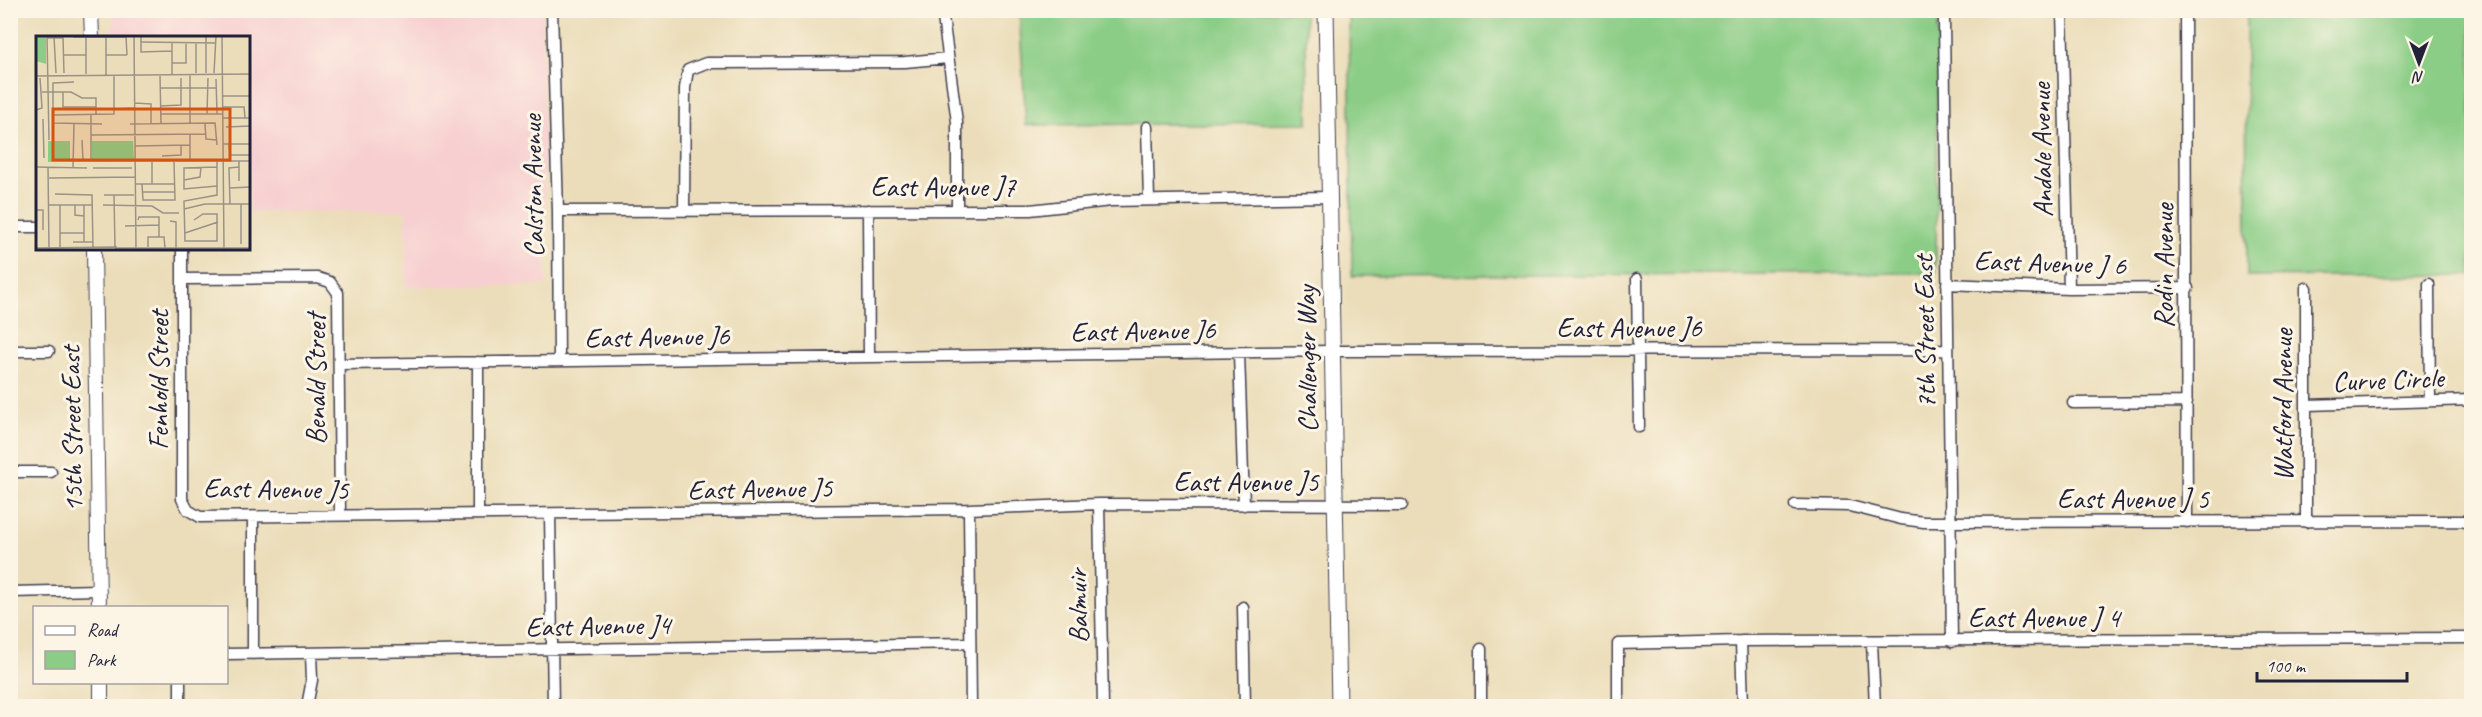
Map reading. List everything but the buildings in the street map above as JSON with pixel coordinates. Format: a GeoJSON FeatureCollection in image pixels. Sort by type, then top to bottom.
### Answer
{"type":"FeatureCollection","features":[{"type":"Feature","properties":{"kind":"main road","name":"Challenger Way"},"geometry":{"type":"LineString","coordinates":[[1326,10],[1339,706]]}},
{"type":"Feature","properties":{"kind":"street"},"geometry":{"type":"LineString","coordinates":[[91,10],[92,36]]}},
{"type":"Feature","properties":{"kind":"street","name":"Calston Avenue"},"geometry":{"type":"LineString","coordinates":[[552,10],[558,211],[558,361]]}},
{"type":"Feature","properties":{"kind":"street"},"geometry":{"type":"LineString","coordinates":[[942,10],[957,122],[957,210]]}},
{"type":"Feature","properties":{"kind":"street","name":"Andale Avenue"},"geometry":{"type":"LineString","coordinates":[[2062,10],[2069,289]]}},
{"type":"Feature","properties":{"kind":"street","name":"Rodin Avenue"},"geometry":{"type":"LineString","coordinates":[[2185,10],[2188,288],[2187,522]]}},
{"type":"Feature","properties":{"kind":"street","name":"7th Street East"},"geometry":{"type":"LineString","coordinates":[[1944,20],[1953,642]]}},
{"type":"Feature","properties":{"kind":"street"},"geometry":{"type":"LineString","coordinates":[[684,209],[685,88],[688,70],[706,63],[905,62],[948,58]]}},
{"type":"Feature","properties":{"kind":"street"},"geometry":{"type":"LineString","coordinates":[[10,88],[10,135]]}},
{"type":"Feature","properties":{"kind":"street"},"geometry":{"type":"LineString","coordinates":[[1147,127],[1149,200]]}},
{"type":"Feature","properties":{"kind":"street","name":"East Avenue J7"},"geometry":{"type":"LineString","coordinates":[[558,211],[1030,210],[1112,201],[1328,197]]}},
{"type":"Feature","properties":{"kind":"street"},"geometry":{"type":"LineString","coordinates":[[868,210],[869,357]]}},
{"type":"Feature","properties":{"kind":"street"},"geometry":{"type":"LineString","coordinates":[[10,227],[36,227]]}},
{"type":"Feature","properties":{"kind":"street","name":"15th Street East"},"geometry":{"type":"LineString","coordinates":[[94,250],[99,606]]}},
{"type":"Feature","properties":{"kind":"street","name":"Fenhold Street"},"geometry":{"type":"LineString","coordinates":[[182,250],[182,499],[188,510]]}},
{"type":"Feature","properties":{"kind":"street","name":"Benald Street"},"geometry":{"type":"LineString","coordinates":[[182,279],[318,278],[330,282],[338,293],[340,514]]}},
{"type":"Feature","properties":{"kind":"street"},"geometry":{"type":"LineString","coordinates":[[1637,279],[1639,427]]}},
{"type":"Feature","properties":{"kind":"street","name":"East Avenue J 6"},"geometry":{"type":"LineString","coordinates":[[1947,284],[2069,289],[2188,288]]}},
{"type":"Feature","properties":{"kind":"street"},"geometry":{"type":"LineString","coordinates":[[2429,284],[2430,401]]}},
{"type":"Feature","properties":{"kind":"street","name":"Watford Avenue"},"geometry":{"type":"LineString","coordinates":[[2306,288],[2306,522]]}},
{"type":"Feature","properties":{"kind":"street","name":"East Avenue J6"},"geometry":{"type":"LineString","coordinates":[[339,364],[1332,351],[1948,350]]}},
{"type":"Feature","properties":{"kind":"street"},"geometry":{"type":"LineString","coordinates":[[10,351],[49,351]]}},
{"type":"Feature","properties":{"kind":"street"},"geometry":{"type":"LineString","coordinates":[[1239,352],[1244,505]]}},
{"type":"Feature","properties":{"kind":"street"},"geometry":{"type":"LineString","coordinates":[[478,362],[478,513]]}},
{"type":"Feature","properties":{"kind":"street","name":"Curve Circle"},"geometry":{"type":"LineString","coordinates":[[2307,405],[2472,400]]}},
{"type":"Feature","properties":{"kind":"street"},"geometry":{"type":"LineString","coordinates":[[2073,403],[2187,402]]}},
{"type":"Feature","properties":{"kind":"street"},"geometry":{"type":"LineString","coordinates":[[10,472],[51,472]]}},
{"type":"Feature","properties":{"kind":"street","name":"East Avenue J5"},"geometry":{"type":"LineString","coordinates":[[188,510],[200,517],[253,517],[340,514],[969,509],[1099,504],[1335,505]]}},
{"type":"Feature","properties":{"kind":"street","name":"Balmuir"},"geometry":{"type":"LineString","coordinates":[[1099,504],[1103,706]]}},
{"type":"Feature","properties":{"kind":"street"},"geometry":{"type":"LineString","coordinates":[[1335,505],[1402,505]]}},
{"type":"Feature","properties":{"kind":"street","name":"East Avenue J 5"},"geometry":{"type":"LineString","coordinates":[[1795,505],[1843,505],[1912,521],[2464,521],[2472,527]]}},
{"type":"Feature","properties":{"kind":"street"},"geometry":{"type":"LineString","coordinates":[[969,509],[971,706]]}},
{"type":"Feature","properties":{"kind":"street"},"geometry":{"type":"LineString","coordinates":[[550,514],[553,706]]}},
{"type":"Feature","properties":{"kind":"street"},"geometry":{"type":"LineString","coordinates":[[253,517],[253,654]]}},
{"type":"Feature","properties":{"kind":"street"},"geometry":{"type":"LineString","coordinates":[[10,592],[98,590]]}},
{"type":"Feature","properties":{"kind":"street"},"geometry":{"type":"LineString","coordinates":[[1243,607],[1245,706]]}},
{"type":"Feature","properties":{"kind":"street","name":"East Avenue J 4"},"geometry":{"type":"LineString","coordinates":[[1618,706],[1618,645],[1741,641],[1872,643],[2472,638]]}},
{"type":"Feature","properties":{"kind":"street"},"geometry":{"type":"LineString","coordinates":[[1741,641],[1743,706]]}},
{"type":"Feature","properties":{"kind":"street","name":"East Avenue J4"},"geometry":{"type":"LineString","coordinates":[[228,654],[970,643]]}},
{"type":"Feature","properties":{"kind":"street"},"geometry":{"type":"LineString","coordinates":[[1872,643],[1875,706]]}},
{"type":"Feature","properties":{"kind":"street"},"geometry":{"type":"LineString","coordinates":[[1481,649],[1481,706]]}},
{"type":"Feature","properties":{"kind":"street"},"geometry":{"type":"LineString","coordinates":[[307,706],[312,680],[310,653]]}},
{"type":"Feature","properties":{"kind":"street"},"geometry":{"type":"LineString","coordinates":[[101,684],[101,706]]}},
{"type":"Feature","properties":{"kind":"street"},"geometry":{"type":"LineString","coordinates":[[180,684],[180,706]]}},
{"type":"Feature","properties":{"kind":"shaded area"},"geometry":{"type":"Polygon","coordinates":[[[117,11],[542,11],[546,285],[406,287],[406,211],[250,212],[250,36],[113,36],[113,16],[117,11]]]}},
{"type":"Feature","properties":{"kind":"green space"},"geometry":{"type":"Polygon","coordinates":[[[1019,11],[1305,11],[1308,123],[1026,125],[1019,11]]]}},
{"type":"Feature","properties":{"kind":"green space"},"geometry":{"type":"Polygon","coordinates":[[[1349,11],[1938,11],[1936,273],[1352,276],[1349,11]]]}},
{"type":"Feature","properties":{"kind":"green space"},"geometry":{"type":"Polygon","coordinates":[[[2246,11],[2471,11],[2471,275],[2247,277],[2246,11]]]}}]}
